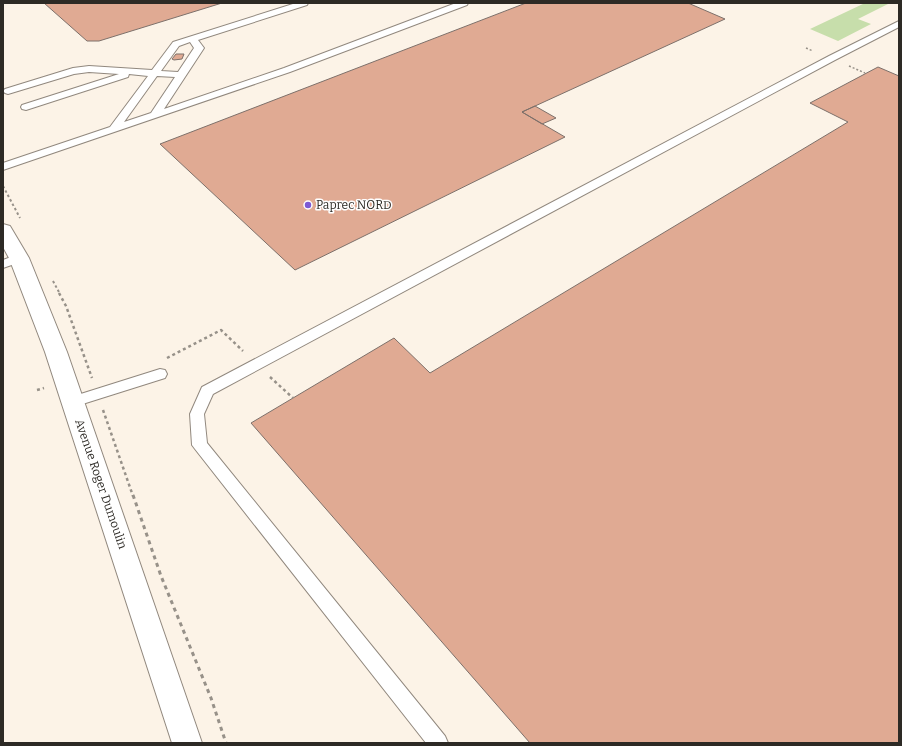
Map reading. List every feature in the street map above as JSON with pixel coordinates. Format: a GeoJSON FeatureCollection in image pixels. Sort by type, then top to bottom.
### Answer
{"type":"FeatureCollection","features":[{"type":"Feature","properties":{"kind":"main road","name":"Avenue Roger Dumoulin"},"geometry":{"type":"LineString","coordinates":[[3,230],[11,261],[38,304],[73,402],[187,743]]}},
{"type":"Feature","properties":{"kind":"lane"},"geometry":{"type":"LineString","coordinates":[[114,129],[176,44],[304,3]]}},
{"type":"Feature","properties":{"kind":"lane"},"geometry":{"type":"LineString","coordinates":[[3,167],[288,70],[464,3]]}},
{"type":"Feature","properties":{"kind":"lane"},"geometry":{"type":"LineString","coordinates":[[438,743],[200,445],[197,414],[207,391],[832,58],[899,24]]}},
{"type":"Feature","properties":{"kind":"lane"},"geometry":{"type":"LineString","coordinates":[[154,116],[199,48],[192,39]]}},
{"type":"Feature","properties":{"kind":"lane"},"geometry":{"type":"LineString","coordinates":[[8,91],[73,71],[88,69],[180,75]]}},
{"type":"Feature","properties":{"kind":"lane"},"geometry":{"type":"LineString","coordinates":[[26,107],[133,72]]}},
{"type":"Feature","properties":{"kind":"lane"},"geometry":{"type":"LineString","coordinates":[[73,402],[160,374]]}},
{"type":"Feature","properties":{"kind":"path"},"geometry":{"type":"LineString","coordinates":[[166,359],[221,330],[293,398]]}},
{"type":"Feature","properties":{"kind":"path"},"geometry":{"type":"LineString","coordinates":[[98,379],[92,379],[161,576],[211,698],[226,743]]}},
{"type":"Feature","properties":{"kind":"shaded area"},"geometry":{"type":"Polygon","coordinates":[[[865,3],[888,4],[858,19],[871,24],[838,41],[810,29],[865,3]]]}},
{"type":"Feature","properties":{"kind":"building"},"geometry":{"type":"Polygon","coordinates":[[[44,3],[222,3],[99,41],[87,41],[44,3]]]}},
{"type":"Feature","properties":{"kind":"building"},"geometry":{"type":"Polygon","coordinates":[[[526,3],[688,3],[725,19],[522,112],[565,137],[295,270],[160,144],[526,3]]]}},
{"type":"Feature","properties":{"kind":"building"},"geometry":{"type":"Polygon","coordinates":[[[176,54],[184,54],[182,59],[172,59],[176,54]]]}},
{"type":"Feature","properties":{"kind":"building"},"geometry":{"type":"Polygon","coordinates":[[[878,67],[899,76],[899,743],[530,743],[251,423],[394,338],[430,373],[848,122],[810,103],[878,67]]]}},
{"type":"Feature","properties":{"kind":"building"},"geometry":{"type":"Polygon","coordinates":[[[535,106],[556,118],[542,124],[522,112],[535,106]]]}},
{"type":"Feature","properties":{"kind":"place","name":"Paprec NORD"},"geometry":{"type":"Point","coordinates":[308,205]}}]}
